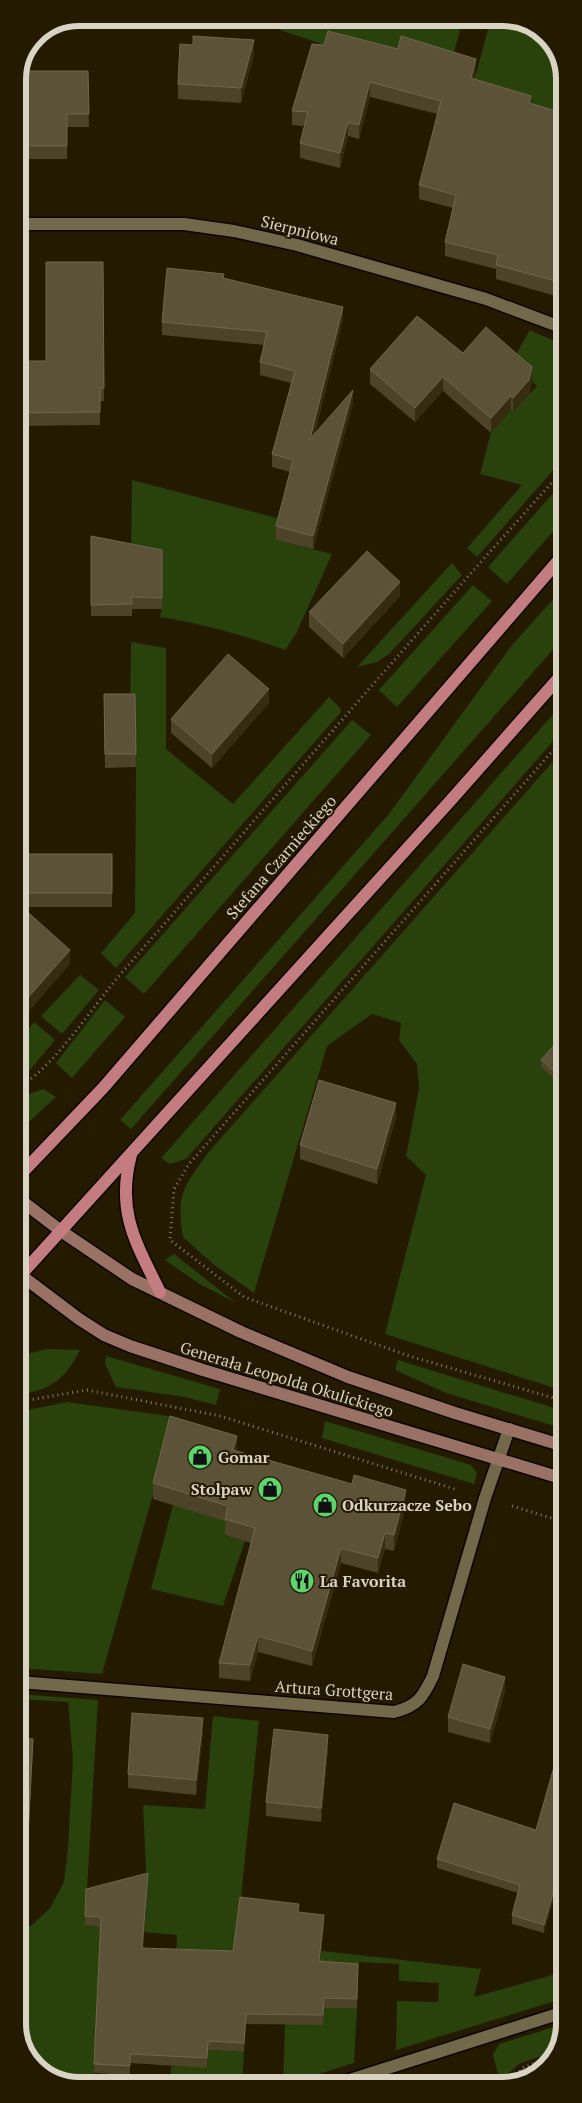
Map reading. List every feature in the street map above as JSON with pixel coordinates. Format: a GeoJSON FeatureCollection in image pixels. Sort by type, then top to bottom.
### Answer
{"type":"FeatureCollection","features":[{"type":"Feature","properties":{"kind":"main road","name":"Stefana Czarnieckiego"},"geometry":{"type":"LineString","coordinates":[[26,1169],[103,1088],[556,563]]}},
{"type":"Feature","properties":{"kind":"main road"},"geometry":{"type":"LineString","coordinates":[[26,1269],[451,800],[556,681]]}},
{"type":"Feature","properties":{"kind":"main road"},"geometry":{"type":"LineString","coordinates":[[132,1151],[127,1169],[126,1196],[130,1224],[136,1245],[160,1292]]}},
{"type":"Feature","properties":{"kind":"main road","name":"Generała Leopolda Okulickiego"},"geometry":{"type":"LineString","coordinates":[[26,1204],[61,1232],[132,1279],[241,1332],[348,1377],[556,1444]]}},
{"type":"Feature","properties":{"kind":"main road","name":"Generała Leopolda Okulickiego"},"geometry":{"type":"LineString","coordinates":[[26,1281],[104,1335],[130,1346],[203,1370],[556,1477]]}},
{"type":"Feature","properties":{"kind":"street","name":"Sierpniowa"},"geometry":{"type":"LineString","coordinates":[[26,224],[184,224],[234,231],[297,245],[486,298],[556,325]]}},
{"type":"Feature","properties":{"kind":"street","name":"Artura Grottgera"},"geometry":{"type":"LineString","coordinates":[[26,1683],[394,1712],[408,1708],[419,1701],[434,1676],[485,1498],[509,1429]]}},
{"type":"Feature","properties":{"kind":"street"},"geometry":{"type":"LineString","coordinates":[[359,2077],[556,2015]]}},
{"type":"Feature","properties":{"kind":"path"},"geometry":{"type":"LineString","coordinates":[[26,1083],[43,1070],[145,946],[386,668],[556,478]]}},
{"type":"Feature","properties":{"kind":"path"},"geometry":{"type":"LineString","coordinates":[[556,747],[189,1164],[174,1189],[170,1240],[244,1296],[408,1356],[556,1399]]}},
{"type":"Feature","properties":{"kind":"path"},"geometry":{"type":"LineString","coordinates":[[26,1401],[87,1390],[220,1416],[556,1520]]}},
{"type":"Feature","properties":{"kind":"path"},"geometry":{"type":"LineString","coordinates":[[518,2075],[522,2068],[540,2061]]}},
{"type":"Feature","properties":{"kind":"green space"},"geometry":{"type":"Polygon","coordinates":[[[281,26],[461,26],[451,65],[328,46],[280,30],[281,26]]]}},
{"type":"Feature","properties":{"kind":"green space"},"geometry":{"type":"Polygon","coordinates":[[[489,26],[506,26],[523,30],[538,39],[552,59],[556,79],[556,124],[471,93],[489,26]]]}},
{"type":"Feature","properties":{"kind":"green space"},"geometry":{"type":"Polygon","coordinates":[[[26,245],[27,245],[29,374],[26,374],[26,245]]]}},
{"type":"Feature","properties":{"kind":"green space"},"geometry":{"type":"Polygon","coordinates":[[[556,297],[556,309],[553,308],[556,297]]]}},
{"type":"Feature","properties":{"kind":"green space"},"geometry":{"type":"Polygon","coordinates":[[[530,330],[556,342],[556,467],[477,557],[467,548],[522,485],[480,474],[491,433],[511,410],[513,412],[537,386],[511,363],[530,330]]]}},
{"type":"Feature","properties":{"kind":"green space"},"geometry":{"type":"Polygon","coordinates":[[[132,480],[281,519],[276,540],[332,554],[296,634],[285,650],[223,630],[160,617],[162,609],[131,555],[132,480]]]}},
{"type":"Feature","properties":{"kind":"green space"},"geometry":{"type":"Polygon","coordinates":[[[556,490],[556,528],[507,584],[488,567],[556,490]]]}},
{"type":"Feature","properties":{"kind":"green space"},"geometry":{"type":"Polygon","coordinates":[[[452,563],[462,575],[389,654],[377,662],[357,667],[452,563]]]}},
{"type":"Feature","properties":{"kind":"green space"},"geometry":{"type":"Polygon","coordinates":[[[473,585],[492,601],[397,707],[379,690],[473,585]]]}},
{"type":"Feature","properties":{"kind":"green space"},"geometry":{"type":"Polygon","coordinates":[[[556,596],[556,646],[131,1129],[120,1120],[389,814],[512,645],[556,596]]]}},
{"type":"Feature","properties":{"kind":"green space"},"geometry":{"type":"Polygon","coordinates":[[[131,642],[166,648],[166,749],[233,804],[329,697],[340,708],[341,712],[116,968],[101,953],[135,913],[136,767],[130,708],[131,642]]]}},
{"type":"Feature","properties":{"kind":"green space"},"geometry":{"type":"Polygon","coordinates":[[[556,711],[556,738],[186,1159],[170,1164],[161,1158],[556,711]]]}},
{"type":"Feature","properties":{"kind":"green space"},"geometry":{"type":"Polygon","coordinates":[[[352,720],[371,735],[144,994],[125,977],[352,720]]]}},
{"type":"Feature","properties":{"kind":"green space"},"geometry":{"type":"Polygon","coordinates":[[[556,758],[556,1388],[385,1334],[426,1175],[406,1156],[419,1089],[417,1064],[399,1040],[401,1023],[372,1014],[327,1046],[254,1293],[213,1264],[183,1237],[180,1211],[183,1192],[207,1154],[556,758]]]}},
{"type":"Feature","properties":{"kind":"green space"},"geometry":{"type":"Polygon","coordinates":[[[80,975],[99,990],[62,1034],[41,1016],[80,975]]]}},
{"type":"Feature","properties":{"kind":"green space"},"geometry":{"type":"Polygon","coordinates":[[[105,1000],[125,1017],[72,1078],[56,1063],[105,1000]]]}},
{"type":"Feature","properties":{"kind":"green space"},"geometry":{"type":"Polygon","coordinates":[[[34,1022],[55,1040],[26,1075],[26,1032],[34,1022]]]}},
{"type":"Feature","properties":{"kind":"green space"},"geometry":{"type":"Polygon","coordinates":[[[43,1089],[56,1097],[26,1123],[26,1095],[43,1089]]]}},
{"type":"Feature","properties":{"kind":"green space"},"geometry":{"type":"Polygon","coordinates":[[[174,1254],[236,1303],[198,1283],[165,1260],[174,1254]]]}},
{"type":"Feature","properties":{"kind":"green space"},"geometry":{"type":"Polygon","coordinates":[[[47,1349],[80,1350],[68,1369],[55,1382],[39,1390],[26,1394],[26,1354],[47,1349]]]}},
{"type":"Feature","properties":{"kind":"green space"},"geometry":{"type":"Polygon","coordinates":[[[106,1356],[220,1389],[216,1405],[185,1397],[116,1387],[105,1364],[106,1356]]]}},
{"type":"Feature","properties":{"kind":"green space"},"geometry":{"type":"Polygon","coordinates":[[[398,1360],[556,1409],[556,1427],[446,1393],[395,1370],[398,1360]]]}},
{"type":"Feature","properties":{"kind":"green space"},"geometry":{"type":"Polygon","coordinates":[[[67,1402],[175,1417],[102,1674],[26,1669],[26,1410],[67,1402]]]}},
{"type":"Feature","properties":{"kind":"green space"},"geometry":{"type":"Polygon","coordinates":[[[325,1421],[471,1465],[477,1473],[474,1484],[322,1438],[325,1421]]]}},
{"type":"Feature","properties":{"kind":"green space"},"geometry":{"type":"Polygon","coordinates":[[[178,1486],[234,1502],[225,1535],[245,1541],[223,1606],[151,1589],[178,1486]]]}},
{"type":"Feature","properties":{"kind":"green space"},"geometry":{"type":"Polygon","coordinates":[[[26,1695],[98,1700],[85,1925],[136,1931],[94,2074],[130,2075],[130,2077],[76,2077],[59,2073],[39,2059],[30,2044],[27,2034],[26,1926],[31,1926],[50,1908],[64,1882],[68,1848],[73,1759],[68,1702],[26,1699],[26,1695]]]}},
{"type":"Feature","properties":{"kind":"green space"},"geometry":{"type":"Polygon","coordinates":[[[213,1716],[259,1721],[240,1907],[249,1962],[176,1959],[177,1935],[144,1932],[147,1888],[143,1805],[205,1809],[213,1716]]]}},
{"type":"Feature","properties":{"kind":"green space"},"geometry":{"type":"Polygon","coordinates":[[[288,1947],[481,1969],[474,1997],[556,1974],[556,2001],[396,2050],[397,2001],[438,2002],[439,1983],[399,1981],[399,1964],[359,1962],[358,1974],[287,1971],[288,1947]]]}},
{"type":"Feature","properties":{"kind":"green space"},"geometry":{"type":"Polygon","coordinates":[[[324,2008],[357,2008],[354,2063],[309,2077],[283,2077],[285,2024],[324,2008]]]}},
{"type":"Feature","properties":{"kind":"green space"},"geometry":{"type":"Polygon","coordinates":[[[556,2027],[552,2044],[546,2054],[519,2064],[505,2077],[499,2077],[493,2055],[499,2044],[556,2027]]]}},
{"type":"Feature","properties":{"kind":"green space"},"geometry":{"type":"Polygon","coordinates":[[[208,2050],[244,2052],[242,2077],[170,2077],[171,2066],[207,2067],[208,2050]]]}},
{"type":"Feature","properties":{"kind":"building"},"geometry":{"type":"Polygon","coordinates":[[[328,31],[398,49],[401,36],[476,59],[471,78],[531,96],[529,103],[556,111],[556,281],[496,265],[498,255],[445,242],[456,195],[419,185],[441,101],[370,82],[359,125],[348,122],[340,153],[300,143],[308,112],[292,111],[312,44],[324,45],[328,31]]]}},
{"type":"Feature","properties":{"kind":"building"},"geometry":{"type":"Polygon","coordinates":[[[193,36],[254,40],[241,88],[178,84],[180,44],[193,45],[193,36]]]}},
{"type":"Feature","properties":{"kind":"building"},"geometry":{"type":"Polygon","coordinates":[[[27,71],[88,71],[89,114],[67,114],[67,146],[26,146],[27,71]]]}},
{"type":"Feature","properties":{"kind":"building"},"geometry":{"type":"Polygon","coordinates":[[[46,262],[103,262],[104,388],[100,388],[100,412],[26,413],[26,361],[46,361],[46,262]]]}},
{"type":"Feature","properties":{"kind":"building"},"geometry":{"type":"Polygon","coordinates":[[[167,268],[224,274],[223,278],[343,307],[310,439],[353,390],[313,536],[276,526],[293,460],[272,454],[295,371],[260,362],[267,332],[162,322],[167,268]]]}},
{"type":"Feature","properties":{"kind":"building"},"geometry":{"type":"Polygon","coordinates":[[[417,316],[463,353],[486,327],[532,367],[529,380],[491,418],[443,377],[415,408],[370,369],[417,316]]]}},
{"type":"Feature","properties":{"kind":"building"},"geometry":{"type":"Polygon","coordinates":[[[91,536],[162,550],[162,598],[131,597],[132,604],[91,605],[91,536]]]}},
{"type":"Feature","properties":{"kind":"building"},"geometry":{"type":"Polygon","coordinates":[[[367,551],[400,582],[343,644],[309,612],[367,551]]]}},
{"type":"Feature","properties":{"kind":"building"},"geometry":{"type":"Polygon","coordinates":[[[228,654],[269,689],[212,754],[171,719],[228,654]]]}},
{"type":"Feature","properties":{"kind":"building"},"geometry":{"type":"Polygon","coordinates":[[[104,694],[135,694],[136,754],[105,754],[104,694]]]}},
{"type":"Feature","properties":{"kind":"building"},"geometry":{"type":"Polygon","coordinates":[[[26,854],[112,854],[112,893],[26,893],[26,854]]]}},
{"type":"Feature","properties":{"kind":"building"},"geometry":{"type":"Polygon","coordinates":[[[26,911],[70,950],[26,1000],[26,911]]]}},
{"type":"Feature","properties":{"kind":"building"},"geometry":{"type":"Polygon","coordinates":[[[556,1043],[556,1073],[541,1060],[556,1043]]]}},
{"type":"Feature","properties":{"kind":"building"},"geometry":{"type":"Polygon","coordinates":[[[319,1080],[396,1103],[377,1169],[300,1145],[319,1080]]]}},
{"type":"Feature","properties":{"kind":"building"},"geometry":{"type":"Polygon","coordinates":[[[170,1416],[237,1436],[233,1450],[352,1484],[354,1475],[406,1490],[394,1535],[385,1533],[378,1558],[341,1548],[312,1651],[258,1636],[250,1665],[219,1663],[255,1528],[225,1519],[228,1506],[153,1483],[170,1416]]]}},
{"type":"Feature","properties":{"kind":"building"},"geometry":{"type":"Polygon","coordinates":[[[463,1664],[505,1677],[490,1729],[448,1717],[463,1664]]]}},
{"type":"Feature","properties":{"kind":"building"},"geometry":{"type":"Polygon","coordinates":[[[132,1713],[203,1718],[196,1780],[128,1774],[132,1713]]]}},
{"type":"Feature","properties":{"kind":"building"},"geometry":{"type":"Polygon","coordinates":[[[274,1729],[328,1735],[321,1808],[266,1802],[274,1729]]]}},
{"type":"Feature","properties":{"kind":"building"},"geometry":{"type":"Polygon","coordinates":[[[26,1738],[33,1739],[26,1855],[26,1738]]]}},
{"type":"Feature","properties":{"kind":"building"},"geometry":{"type":"Polygon","coordinates":[[[556,1760],[556,1883],[544,1925],[512,1915],[520,1885],[437,1859],[454,1803],[536,1830],[556,1760]]]}},
{"type":"Feature","properties":{"kind":"building"},"geometry":{"type":"Polygon","coordinates":[[[148,1873],[142,1948],[233,1951],[240,1897],[299,1904],[298,1912],[324,1915],[319,1961],[358,1964],[357,1999],[324,1998],[323,2015],[246,2014],[244,2043],[208,2041],[207,2058],[130,2054],[130,2066],[94,2064],[101,1917],[85,1916],[86,1889],[148,1873]]]}},
{"type":"Feature","properties":{"kind":"place","name":"Gomar"},"geometry":{"type":"Point","coordinates":[200,1457]}},
{"type":"Feature","properties":{"kind":"place","name":"Stolpaw"},"geometry":{"type":"Point","coordinates":[270,1489]}},
{"type":"Feature","properties":{"kind":"place","name":"Odkurzacze Sebo"},"geometry":{"type":"Point","coordinates":[325,1505]}},
{"type":"Feature","properties":{"kind":"place","name":"La Favorita"},"geometry":{"type":"Point","coordinates":[302,1581]}}]}
